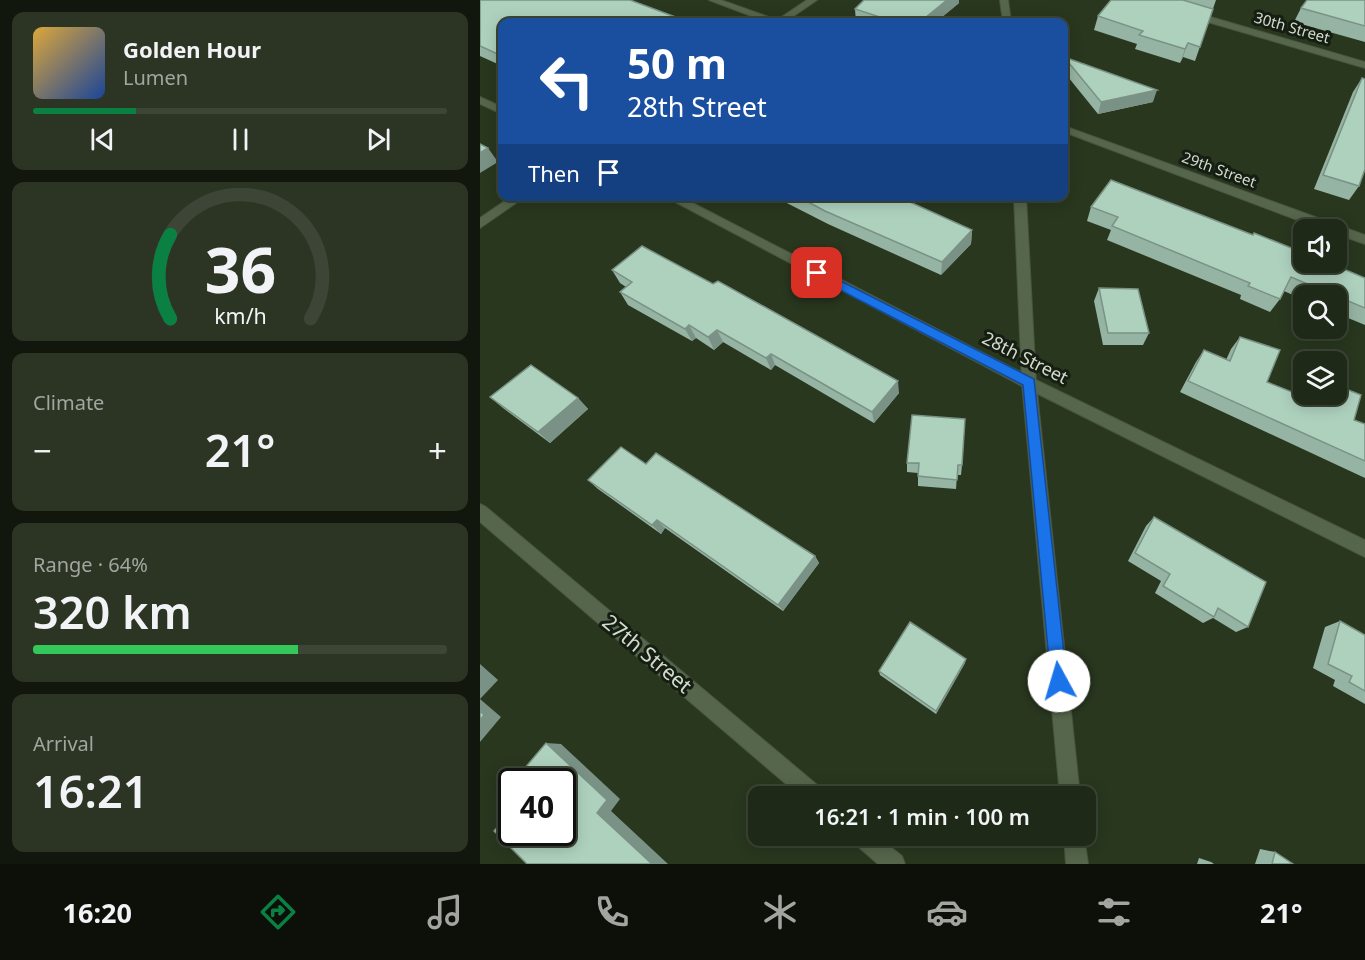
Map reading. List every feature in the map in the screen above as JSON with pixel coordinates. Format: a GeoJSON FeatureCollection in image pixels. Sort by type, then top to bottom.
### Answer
{"type":"FeatureCollection","features":[{"type":"Feature","properties":{"kind":"street"},"geometry":{"type":"LineString","coordinates":[[713,0],[763,18]]}},
{"type":"Feature","properties":{"kind":"street"},"geometry":{"type":"LineString","coordinates":[[786,18],[813,0]]}},
{"type":"Feature","properties":{"kind":"street"},"geometry":{"type":"LineString","coordinates":[[1004,0],[1006,18]]}},
{"type":"Feature","properties":{"kind":"street","name":"30th Street"},"geometry":{"type":"LineString","coordinates":[[1174,10],[1365,65]]}},
{"type":"Feature","properties":{"kind":"street"},"geometry":{"type":"LineString","coordinates":[[480,100],[498,109]]}},
{"type":"Feature","properties":{"kind":"street","name":"29th Street"},"geometry":{"type":"LineString","coordinates":[[1068,130],[1365,240]]}},
{"type":"Feature","properties":{"kind":"street"},"geometry":{"type":"LineString","coordinates":[[480,224],[514,201]]}},
{"type":"Feature","properties":{"kind":"street","name":"28th Street"},"geometry":{"type":"LineString","coordinates":[[679,201],[1029,382],[1365,549]]}},
{"type":"Feature","properties":{"kind":"street"},"geometry":{"type":"LineString","coordinates":[[1020,201],[1029,382],[1069,786]]}},
{"type":"Feature","properties":{"kind":"street","name":"27th Street"},"geometry":{"type":"LineString","coordinates":[[480,512],[803,786]]}},
{"type":"Feature","properties":{"kind":"street"},"geometry":{"type":"LineString","coordinates":[[873,846],[894,864]]}},
{"type":"Feature","properties":{"kind":"street"},"geometry":{"type":"LineString","coordinates":[[1075,846],[1077,864]]}},
{"type":"Feature","properties":{"kind":"building"},"geometry":{"type":"Polygon","coordinates":[[[480,0],[630,0],[678,18],[498,18],[498,54],[480,46],[480,0]]]}},
{"type":"Feature","properties":{"kind":"building"},"geometry":{"type":"Polygon","coordinates":[[[864,0],[947,0],[925,18],[883,18],[855,9],[864,0]]]}},
{"type":"Feature","properties":{"kind":"building"},"geometry":{"type":"Polygon","coordinates":[[[1111,0],[1183,0],[1213,9],[1200,47],[1188,43],[1185,49],[1139,35],[1143,31],[1098,16],[1111,0]]]}},
{"type":"Feature","properties":{"kind":"building"},"geometry":{"type":"Polygon","coordinates":[[[1307,0],[1365,0],[1365,26],[1301,8],[1307,0]]]}},
{"type":"Feature","properties":{"kind":"building"},"geometry":{"type":"Polygon","coordinates":[[[1068,58],[1157,90],[1101,102],[1068,62],[1068,58]]]}},
{"type":"Feature","properties":{"kind":"building"},"geometry":{"type":"Polygon","coordinates":[[[1362,78],[1365,79],[1365,169],[1359,186],[1323,175],[1362,78]]]}},
{"type":"Feature","properties":{"kind":"building"},"geometry":{"type":"Polygon","coordinates":[[[480,144],[488,148],[480,153],[480,144]]]}},
{"type":"Feature","properties":{"kind":"building"},"geometry":{"type":"Polygon","coordinates":[[[1111,180],[1293,249],[1293,273],[1347,273],[1347,270],[1365,278],[1365,308],[1347,300],[1347,285],[1310,285],[1291,277],[1280,299],[1248,286],[1250,283],[1112,226],[1118,217],[1091,207],[1111,180]]]}},
{"type":"Feature","properties":{"kind":"building"},"geometry":{"type":"Polygon","coordinates":[[[806,201],[907,201],[972,230],[942,262],[806,201]]]}},
{"type":"Feature","properties":{"kind":"building"},"geometry":{"type":"Polygon","coordinates":[[[642,246],[713,284],[718,281],[898,381],[872,412],[771,354],[766,358],[717,330],[708,337],[689,325],[685,329],[620,292],[632,282],[612,270],[642,246]]]}},
{"type":"Feature","properties":{"kind":"building"},"geometry":{"type":"Polygon","coordinates":[[[1099,288],[1138,289],[1149,333],[1108,333],[1099,288]]]}},
{"type":"Feature","properties":{"kind":"building"},"geometry":{"type":"Polygon","coordinates":[[[1240,337],[1280,350],[1267,382],[1293,392],[1293,405],[1347,405],[1347,389],[1361,395],[1354,420],[1365,424],[1365,461],[1188,381],[1204,350],[1230,361],[1240,337]]]}},
{"type":"Feature","properties":{"kind":"building"},"geometry":{"type":"Polygon","coordinates":[[[531,365],[578,398],[538,432],[490,397],[531,365]]]}},
{"type":"Feature","properties":{"kind":"building"},"geometry":{"type":"Polygon","coordinates":[[[912,415],[965,419],[962,465],[958,465],[957,480],[918,476],[919,463],[907,463],[912,415]]]}},
{"type":"Feature","properties":{"kind":"building"},"geometry":{"type":"Polygon","coordinates":[[[621,447],[646,464],[656,453],[815,556],[778,605],[657,520],[652,525],[588,480],[621,447]]]}},
{"type":"Feature","properties":{"kind":"building"},"geometry":{"type":"Polygon","coordinates":[[[1154,517],[1266,582],[1248,627],[1218,608],[1214,617],[1163,586],[1170,574],[1135,553],[1154,517]]]}},
{"type":"Feature","properties":{"kind":"building"},"geometry":{"type":"Polygon","coordinates":[[[1340,621],[1365,635],[1365,691],[1349,682],[1352,676],[1328,664],[1340,621]]]}},
{"type":"Feature","properties":{"kind":"building"},"geometry":{"type":"Polygon","coordinates":[[[910,622],[966,659],[936,711],[879,671],[910,622]]]}},
{"type":"Feature","properties":{"kind":"building"},"geometry":{"type":"Polygon","coordinates":[[[546,743],[573,768],[525,768],[546,743]]]}},
{"type":"Feature","properties":{"kind":"building"},"geometry":{"type":"Polygon","coordinates":[[[576,771],[607,800],[597,813],[652,864],[527,864],[509,846],[576,846],[576,771]]]}},
{"type":"Feature","properties":{"kind":"building"},"geometry":{"type":"Polygon","coordinates":[[[1275,852],[1293,864],[1272,864],[1275,852]]]}},
{"type":"Feature","properties":{"kind":"route"},"geometry":{"type":"LineString","coordinates":[[817,273],[1029,382],[1059,681]]}}]}
